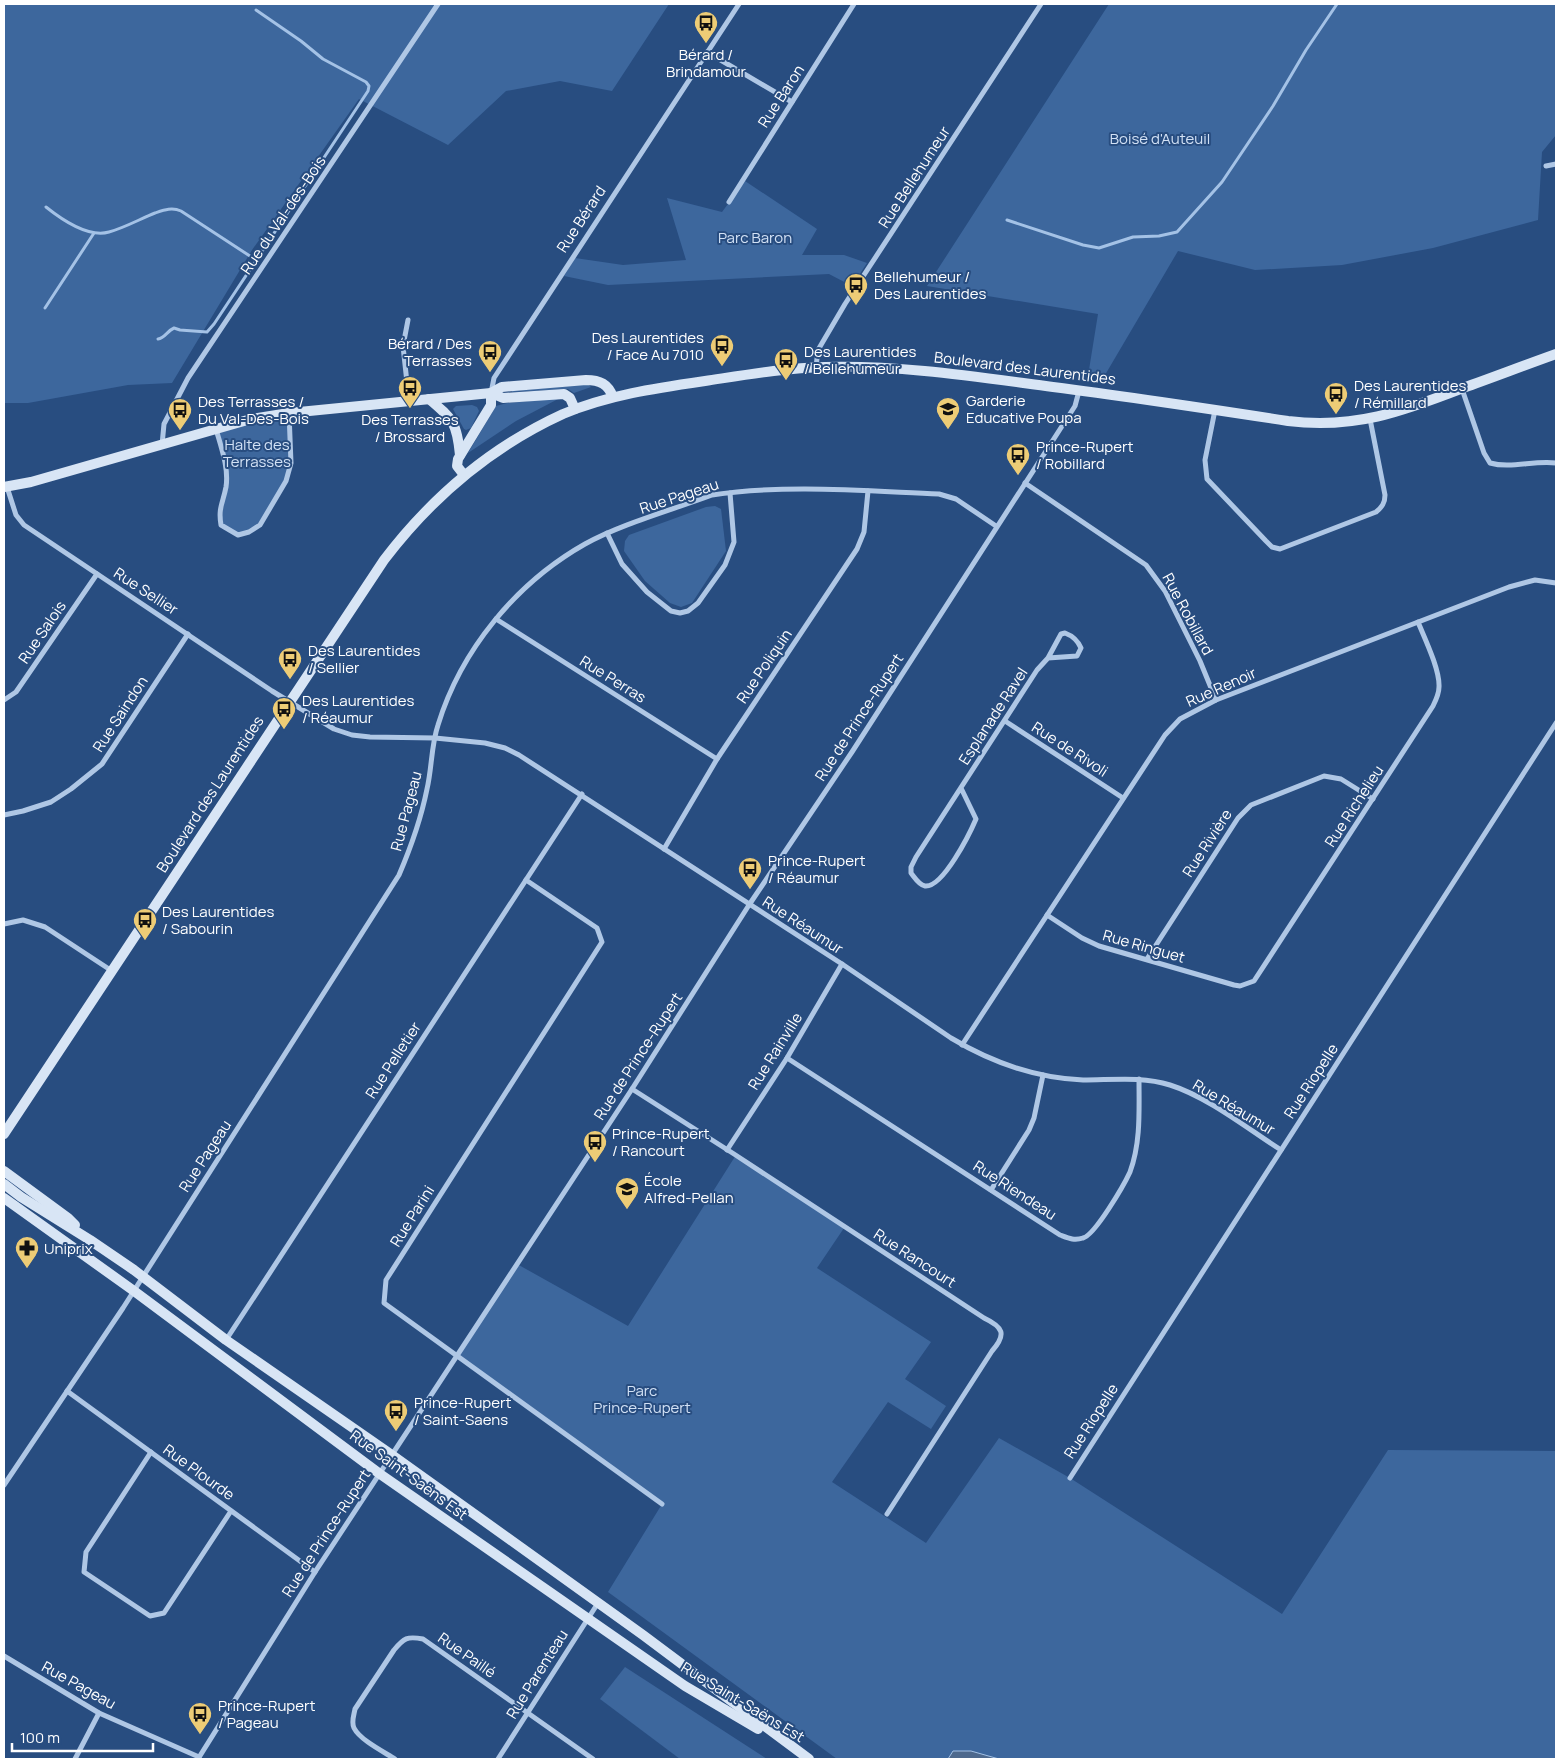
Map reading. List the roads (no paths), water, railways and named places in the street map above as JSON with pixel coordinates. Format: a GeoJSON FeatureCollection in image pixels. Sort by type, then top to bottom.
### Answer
{"type":"FeatureCollection","features":[{"type":"Feature","properties":{"kind":"street","name":"Rue du Val-des-Bois"},"geometry":{"type":"LineString","coordinates":[[162,446],[164,424],[188,378],[438,4]]}},
{"type":"Feature","properties":{"kind":"street","name":"Rue Bérard"},"geometry":{"type":"LineString","coordinates":[[460,454],[491,405],[492,382],[495,376],[739,4]]}},
{"type":"Feature","properties":{"kind":"street","name":"Rue Baron"},"geometry":{"type":"LineString","coordinates":[[729,202],[854,4]]}},
{"type":"Feature","properties":{"kind":"street","name":"Rue Bellehumeur"},"geometry":{"type":"LineString","coordinates":[[816,367],[818,350],[846,304],[1041,4]]}},
{"type":"Feature","properties":{"kind":"street"},"geometry":{"type":"LineString","coordinates":[[707,52],[792,102]]}},
{"type":"Feature","properties":{"kind":"street"},"geometry":{"type":"LineString","coordinates":[[1546,166],[1556,164]]}},
{"type":"Feature","properties":{"kind":"street"},"geometry":{"type":"LineString","coordinates":[[408,320],[403,346],[409,401]]}},
{"type":"Feature","properties":{"kind":"street","name":"Boulevard des Laurentides"},"geometry":{"type":"LineString","coordinates":[[4,1134],[360,593],[390,552],[427,509],[464,475],[507,445],[543,424],[575,409],[613,398],[700,382],[816,367],[925,370],[1309,423],[1340,423],[1370,419],[1402,411],[1556,354]]}},
{"type":"Feature","properties":{"kind":"street"},"geometry":{"type":"LineString","coordinates":[[5,487],[32,482],[251,419],[289,413],[491,393],[502,387],[591,380],[605,384],[613,398]]}},
{"type":"Feature","properties":{"kind":"street"},"geometry":{"type":"LineString","coordinates":[[1462,388],[1484,453],[1490,463],[1500,466],[1528,462],[1556,463]]}},
{"type":"Feature","properties":{"kind":"street","name":"Rue de Prince-Rupert"},"geometry":{"type":"LineString","coordinates":[[198,1758],[316,1572],[632,1089],[749,905],[852,752],[1075,406],[1079,390]]}},
{"type":"Feature","properties":{"kind":"street"},"geometry":{"type":"LineString","coordinates":[[491,393],[503,398],[564,394],[568,396],[575,409]]}},
{"type":"Feature","properties":{"kind":"street"},"geometry":{"type":"LineString","coordinates":[[430,399],[454,422],[458,433],[460,454],[457,463],[464,475]]}},
{"type":"Feature","properties":{"kind":"street"},"geometry":{"type":"LineString","coordinates":[[1215,410],[1205,460],[1207,479],[1272,547],[1280,549],[1376,512],[1381,508],[1384,502],[1384,495],[1370,419]]}},
{"type":"Feature","properties":{"kind":"street"},"geometry":{"type":"LineString","coordinates":[[216,429],[226,470],[226,486],[219,513],[220,525],[238,535],[250,532],[260,525],[286,481],[290,463],[289,413]]}},
{"type":"Feature","properties":{"kind":"street","name":"Rue Robillard"},"geometry":{"type":"LineString","coordinates":[[1024,483],[1146,565],[1164,591],[1200,661],[1216,700]]}},
{"type":"Feature","properties":{"kind":"street","name":"Rue Sellier"},"geometry":{"type":"LineString","coordinates":[[5,487],[16,515],[24,525],[289,702]]}},
{"type":"Feature","properties":{"kind":"street","name":"Rue Pageau"},"geometry":{"type":"LineString","coordinates":[[4,1485],[134,1291],[399,875],[414,840],[428,788],[437,727],[448,698],[466,660],[496,619],[515,598],[543,572],[584,545],[607,533],[712,495],[760,490],[939,494],[956,499],[996,526]]}},
{"type":"Feature","properties":{"kind":"street","name":"Rue Poliquin"},"geometry":{"type":"LineString","coordinates":[[664,849],[717,759],[857,549],[864,532],[868,491]]}},
{"type":"Feature","properties":{"kind":"street"},"geometry":{"type":"LineString","coordinates":[[607,533],[622,564],[647,592],[671,611],[680,613],[688,611],[698,603],[725,565],[734,542],[730,493]]}},
{"type":"Feature","properties":{"kind":"street","name":"Rue Salois"},"geometry":{"type":"LineString","coordinates":[[4,700],[16,692],[97,574]]}},
{"type":"Feature","properties":{"kind":"street","name":"Rue Renoir"},"geometry":{"type":"LineString","coordinates":[[962,1045],[1123,798],[1173,725],[1193,711],[1216,700],[1522,582],[1535,580],[1556,583]]}},
{"type":"Feature","properties":{"kind":"street","name":"Rue Perras"},"geometry":{"type":"LineString","coordinates":[[496,619],[717,759]]}},
{"type":"Feature","properties":{"kind":"street","name":"Rue Richelieu"},"geometry":{"type":"LineString","coordinates":[[1240,986],[1254,981],[1259,975],[1433,706],[1438,695],[1438,675],[1418,622]]}},
{"type":"Feature","properties":{"kind":"street","name":"Esplanade Ravel"},"geometry":{"type":"LineString","coordinates":[[960,788],[976,819],[967,839],[939,880],[932,885],[924,886],[917,882],[911,874],[911,867],[916,857],[960,788],[1005,721],[1037,670],[1048,658],[1061,634],[1065,633],[1079,642],[1081,648],[1077,656],[1048,658]]}},
{"type":"Feature","properties":{"kind":"street","name":"Rue Saindon"},"geometry":{"type":"LineString","coordinates":[[4,815],[23,812],[51,802],[71,789],[102,764],[188,634]]}},
{"type":"Feature","properties":{"kind":"street","name":"Rue Réaumur"},"geometry":{"type":"LineString","coordinates":[[289,702],[327,726],[352,735],[435,738],[485,743],[505,748],[582,794],[962,1045],[988,1058],[1043,1075],[1082,1080],[1139,1080],[1170,1085],[1190,1093],[1281,1150]]}},
{"type":"Feature","properties":{"kind":"street","name":"Rue de Rivoli"},"geometry":{"type":"LineString","coordinates":[[1005,721],[1123,798]]}},
{"type":"Feature","properties":{"kind":"street","name":"Rue Riopelle"},"geometry":{"type":"LineString","coordinates":[[1070,1478],[1556,723]]}},
{"type":"Feature","properties":{"kind":"street","name":"Rue Rivière"},"geometry":{"type":"LineString","coordinates":[[1147,959],[1238,818],[1251,805],[1324,776],[1341,779],[1373,799]]}},
{"type":"Feature","properties":{"kind":"street","name":"Rue Pelletier"},"geometry":{"type":"LineString","coordinates":[[226,1340],[582,794]]}},
{"type":"Feature","properties":{"kind":"street","name":"Rue Parini"},"geometry":{"type":"LineString","coordinates":[[526,880],[597,928],[602,942],[386,1280],[384,1303],[662,1504]]}},
{"type":"Feature","properties":{"kind":"street","name":"Rue Ringuet"},"geometry":{"type":"LineString","coordinates":[[1047,915],[1090,943],[1240,986]]}},
{"type":"Feature","properties":{"kind":"street"},"geometry":{"type":"LineString","coordinates":[[4,924],[23,920],[46,927],[112,971]]}},
{"type":"Feature","properties":{"kind":"street","name":"Rue Rainville"},"geometry":{"type":"LineString","coordinates":[[727,1150],[787,1058],[842,964]]}},
{"type":"Feature","properties":{"kind":"street","name":"Rue Riendeau"},"geometry":{"type":"LineString","coordinates":[[787,1058],[1072,1240],[1084,1238],[1093,1230],[1125,1182],[1134,1161],[1138,1138],[1139,1080]]}},
{"type":"Feature","properties":{"kind":"street"},"geometry":{"type":"LineString","coordinates":[[991,1190],[1029,1130],[1034,1118],[1043,1075]]}},
{"type":"Feature","properties":{"kind":"street","name":"Rue Rancourt"},"geometry":{"type":"LineString","coordinates":[[632,1089],[984,1318],[994,1322],[1000,1328],[1002,1336],[1000,1343],[992,1351],[887,1514]]}},
{"type":"Feature","properties":{"kind":"street","name":"Rue Saint-Saëns Est"},"geometry":{"type":"LineString","coordinates":[[4,1171],[68,1218],[90,1240]]}},
{"type":"Feature","properties":{"kind":"street","name":"Rue Saint-Saëns Est"},"geometry":{"type":"LineString","coordinates":[[4,1184],[90,1240],[226,1340],[392,1455],[598,1602],[805,1757]]}},
{"type":"Feature","properties":{"kind":"street","name":"Rue Saint-Saëns Est"},"geometry":{"type":"LineString","coordinates":[[4,1198],[134,1291],[380,1474],[685,1686],[805,1757]]}},
{"type":"Feature","properties":{"kind":"street","name":"Rue Plourde"},"geometry":{"type":"LineString","coordinates":[[67,1391],[316,1572]]}},
{"type":"Feature","properties":{"kind":"street"},"geometry":{"type":"LineString","coordinates":[[151,1452],[86,1552],[84,1572],[150,1616],[164,1613],[231,1511]]}},
{"type":"Feature","properties":{"kind":"street","name":"Rue Parenteau"},"geometry":{"type":"LineString","coordinates":[[498,1759],[598,1602]]}},
{"type":"Feature","properties":{"kind":"street","name":"Rue Paillé"},"geometry":{"type":"LineString","coordinates":[[396,1759],[360,1735],[354,1728],[352,1719],[355,1709],[394,1650],[402,1641],[411,1637],[423,1639],[593,1759]]}},
{"type":"Feature","properties":{"kind":"street","name":"Rue Pageau"},"geometry":{"type":"LineString","coordinates":[[4,1656],[99,1712],[198,1758]]}},
{"type":"Feature","properties":{"kind":"street"},"geometry":{"type":"LineString","coordinates":[[74,1759],[99,1712]]}},
{"type":"Feature","properties":{"kind":"waterway"},"geometry":{"type":"LineString","coordinates":[[1007,220],[1083,245],[1099,248],[1133,237],[1159,236],[1177,232],[1222,182],[1273,106],[1306,50],[1337,4]]}},
{"type":"Feature","properties":{"kind":"waterway"},"geometry":{"type":"LineString","coordinates":[[158,339],[174,328],[207,332],[214,324],[368,91],[369,86],[366,82],[323,59],[301,41],[256,10]]}},
{"type":"Feature","properties":{"kind":"waterway"},"geometry":{"type":"LineString","coordinates":[[46,207],[75,226],[84,230],[101,233],[109,232],[162,211],[178,210],[256,260]]}},
{"type":"Feature","properties":{"kind":"waterway"},"geometry":{"type":"LineString","coordinates":[[45,308],[94,233]]}},
{"type":"Feature","properties":{"kind":"place","name":"Bérard / Brindamour"},"geometry":{"type":"Point","coordinates":[706,44]}},
{"type":"Feature","properties":{"kind":"place","name":"Bellehumeur / Des Laurentides"},"geometry":{"type":"Point","coordinates":[856,306]}},
{"type":"Feature","properties":{"kind":"place","name":"Des Laurentides / Face Au 7010"},"geometry":{"type":"Point","coordinates":[722,367]}},
{"type":"Feature","properties":{"kind":"place","name":"Bérard / Des Terrasses"},"geometry":{"type":"Point","coordinates":[490,373]}},
{"type":"Feature","properties":{"kind":"place","name":"Des Laurentides / Bellehumeur"},"geometry":{"type":"Point","coordinates":[786,381]}},
{"type":"Feature","properties":{"kind":"place","name":"Des Terrasses / Brossard"},"geometry":{"type":"Point","coordinates":[410,409]}},
{"type":"Feature","properties":{"kind":"place","name":"Des Laurentides / Rémillard"},"geometry":{"type":"Point","coordinates":[1336,415]}},
{"type":"Feature","properties":{"kind":"place","name":"Garderie Educative Poupa"},"geometry":{"type":"Point","coordinates":[948,430]}},
{"type":"Feature","properties":{"kind":"place","name":"Des Terrasses / Du Val-Des-Bois"},"geometry":{"type":"Point","coordinates":[180,431]}},
{"type":"Feature","properties":{"kind":"place","name":"Prince-Rupert / Robillard"},"geometry":{"type":"Point","coordinates":[1018,476]}},
{"type":"Feature","properties":{"kind":"place","name":"Des Laurentides / Sellier"},"geometry":{"type":"Point","coordinates":[290,680]}},
{"type":"Feature","properties":{"kind":"place","name":"Des Laurentides / Réaumur"},"geometry":{"type":"Point","coordinates":[284,730]}},
{"type":"Feature","properties":{"kind":"place","name":"Prince-Rupert / Réaumur"},"geometry":{"type":"Point","coordinates":[750,890]}},
{"type":"Feature","properties":{"kind":"place","name":"Des Laurentides / Sabourin"},"geometry":{"type":"Point","coordinates":[145,941]}},
{"type":"Feature","properties":{"kind":"place","name":"Prince-Rupert / Rancourt"},"geometry":{"type":"Point","coordinates":[595,1163]}},
{"type":"Feature","properties":{"kind":"place","name":"École Alfred-Pellan"},"geometry":{"type":"Point","coordinates":[627,1210]}},
{"type":"Feature","properties":{"kind":"place","name":"Uniprix"},"geometry":{"type":"Point","coordinates":[27,1269]}},
{"type":"Feature","properties":{"kind":"place","name":"Prince-Rupert / Saint-Saens"},"geometry":{"type":"Point","coordinates":[396,1432]}},
{"type":"Feature","properties":{"kind":"place","name":"Prince-Rupert / Pageau"},"geometry":{"type":"Point","coordinates":[200,1735]}},
{"type":"Feature","properties":{"kind":"park label","name":"Boisé d'Auteuil"},"geometry":{"type":"Point","coordinates":[1160,138]}},
{"type":"Feature","properties":{"kind":"park label","name":"Parc Baron"},"geometry":{"type":"Point","coordinates":[755,237]}},
{"type":"Feature","properties":{"kind":"park label","name":"Halte des Terrasses"},"geometry":{"type":"Point","coordinates":[257,452]}},
{"type":"Feature","properties":{"kind":"park label","name":"Parc Prince-Rupert"},"geometry":{"type":"Point","coordinates":[642,1398]}}]}
